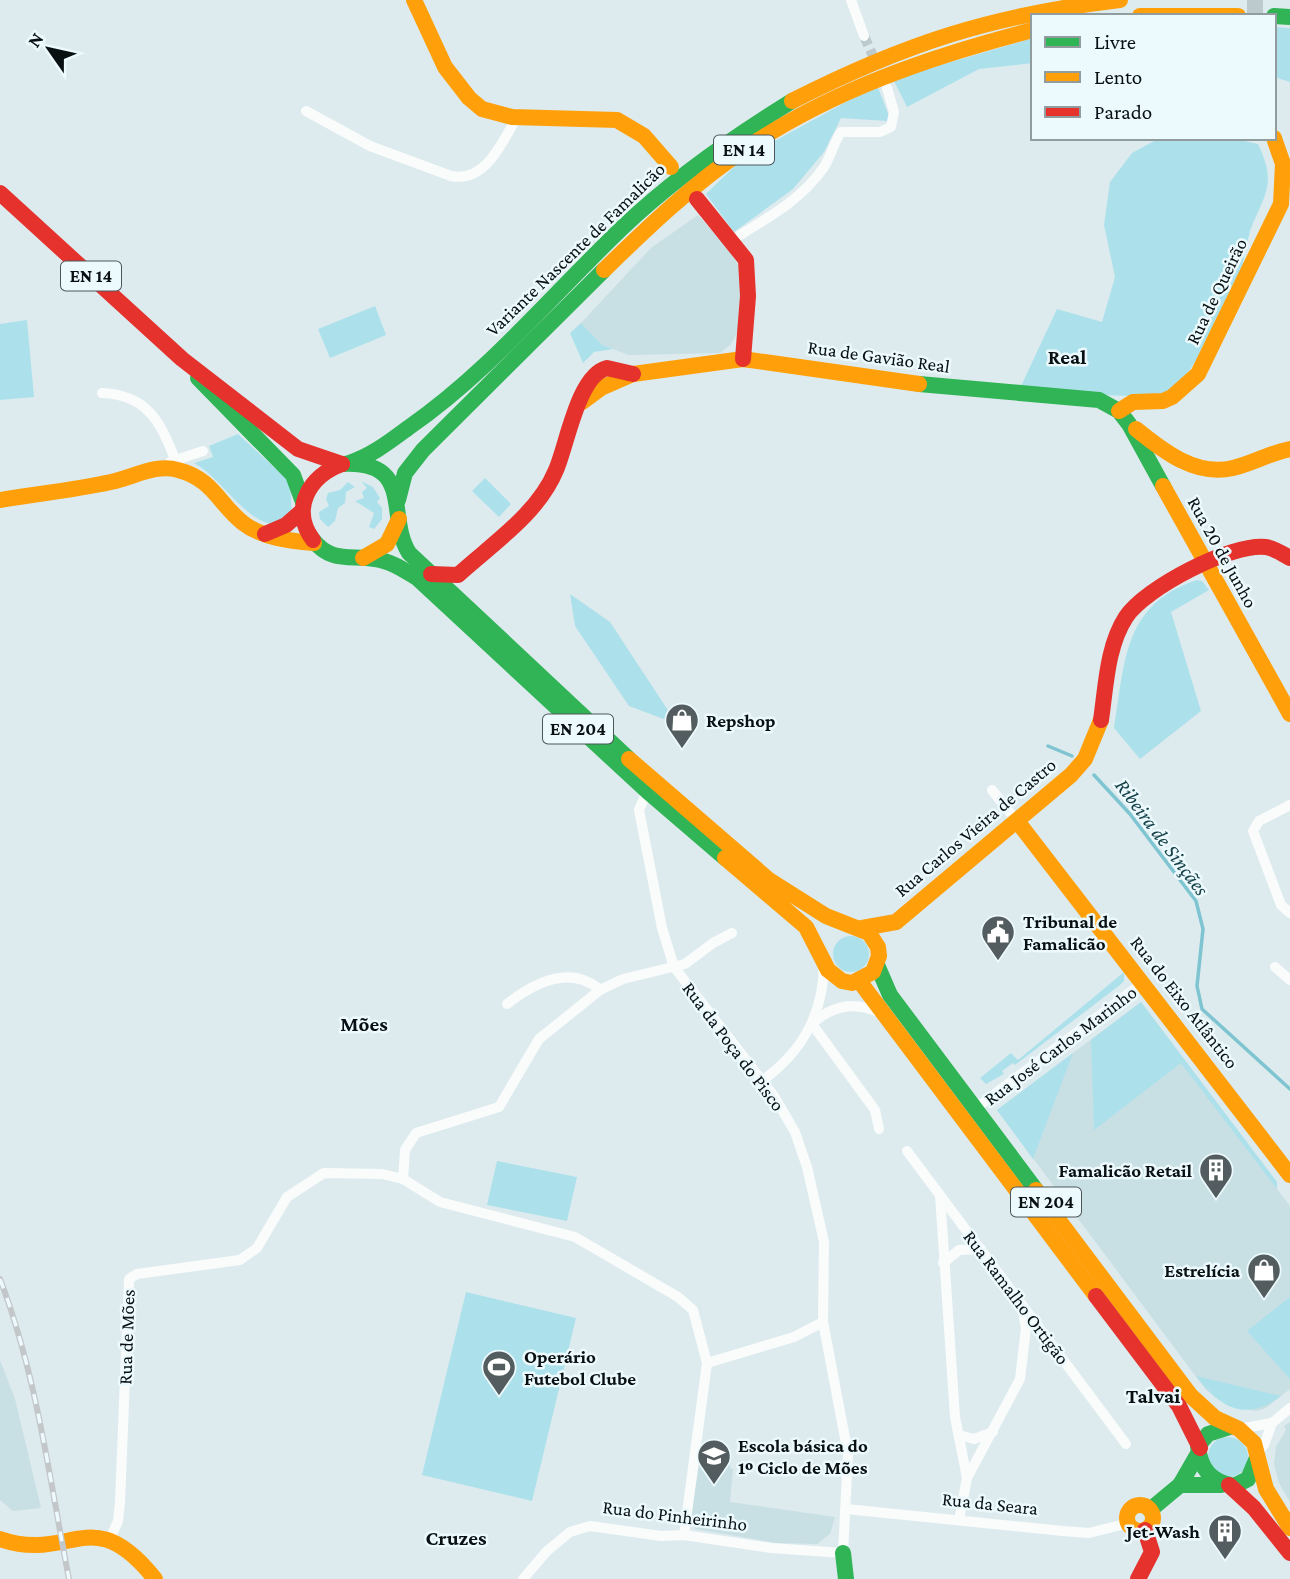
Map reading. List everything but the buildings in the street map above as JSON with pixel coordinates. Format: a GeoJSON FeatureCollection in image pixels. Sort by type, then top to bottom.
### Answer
{"type":"FeatureCollection","features":[{"type":"Feature","properties":{"kind":"main road","name":"Variante Nascente de Famalicão"},"geometry":{"type":"LineString","coordinates":[[345,463],[366,457],[460,389],[645,206],[688,170],[758,120],[828,81],[918,43],[1021,15],[1120,0]]}},
{"type":"Feature","properties":{"kind":"main road"},"geometry":{"type":"LineString","coordinates":[[415,4],[459,88],[489,112],[517,117],[601,119],[624,123],[646,138],[671,167]]}},
{"type":"Feature","properties":{"kind":"main road","name":"Variante Nascente de Famalicão"},"geometry":{"type":"LineString","coordinates":[[398,500],[405,473],[423,450],[637,238],[723,165],[812,109],[872,80],[953,50],[1031,30]]}},
{"type":"Feature","properties":{"kind":"main road","name":"Rua de Queirão"},"geometry":{"type":"LineString","coordinates":[[1119,411],[1133,402],[1163,401],[1172,397],[1198,374],[1287,204],[1283,164],[1275,140]]}},
{"type":"Feature","properties":{"kind":"main road","name":"EN 14"},"geometry":{"type":"LineString","coordinates":[[0,194],[183,359],[298,449],[326,461],[362,464],[385,477],[398,500],[399,519]]}},
{"type":"Feature","properties":{"kind":"main road"},"geometry":{"type":"LineString","coordinates":[[697,199],[746,260],[748,273],[743,359]]}},
{"type":"Feature","properties":{"kind":"main road","name":"EN 14"},"geometry":{"type":"LineString","coordinates":[[183,359],[215,397],[293,475],[308,534],[314,543]]}},
{"type":"Feature","properties":{"kind":"main road","name":"Rua de Gavião Real"},"geometry":{"type":"LineString","coordinates":[[458,575],[543,494],[564,454],[582,402],[607,368],[633,374],[743,359],[913,383],[1099,400],[1119,411]]}},
{"type":"Feature","properties":{"kind":"main road","name":"Rua 20 de Junho"},"geometry":{"type":"LineString","coordinates":[[1119,411],[1149,458],[1203,562],[1290,714]]}},
{"type":"Feature","properties":{"kind":"main road"},"geometry":{"type":"LineString","coordinates":[[1129,424],[1176,457],[1209,471],[1224,470],[1290,449]]}},
{"type":"Feature","properties":{"kind":"main road"},"geometry":{"type":"LineString","coordinates":[[1149,458],[1176,457]]}},
{"type":"Feature","properties":{"kind":"main road","name":"EN 14"},"geometry":{"type":"LineString","coordinates":[[303,506],[317,477],[345,463]]}},
{"type":"Feature","properties":{"kind":"main road"},"geometry":{"type":"LineString","coordinates":[[0,500],[113,482],[171,465],[206,481],[242,522],[265,534],[314,543],[337,558],[363,558],[387,544],[399,519]]}},
{"type":"Feature","properties":{"kind":"main road"},"geometry":{"type":"LineString","coordinates":[[265,534],[286,525],[303,506]]}},
{"type":"Feature","properties":{"kind":"main road","name":"EN 204"},"geometry":{"type":"LineString","coordinates":[[399,519],[404,545],[431,574],[645,774],[769,880],[817,912],[857,927],[875,940],[878,960],[890,995],[1191,1396],[1207,1412],[1254,1443],[1269,1497],[1290,1528]]}},
{"type":"Feature","properties":{"kind":"main road","name":"Rua Carlos Vieira de Castro"},"geometry":{"type":"LineString","coordinates":[[878,960],[896,922],[1071,775],[1090,750],[1100,726],[1112,647],[1125,618],[1152,592],[1203,562],[1254,545],[1268,547],[1290,558]]}},
{"type":"Feature","properties":{"kind":"main road","name":"EN 204"},"geometry":{"type":"LineString","coordinates":[[363,558],[399,566],[416,578],[646,792],[800,921],[813,937],[835,978],[843,982],[860,982],[1180,1406],[1200,1450],[1199,1460],[1206,1476],[1225,1485],[1254,1508],[1290,1553]]}},
{"type":"Feature","properties":{"kind":"main road"},"geometry":{"type":"LineString","coordinates":[[431,574],[458,575],[459,600]]}},
{"type":"Feature","properties":{"kind":"main road","name":"Rua do Eixo Atlântico"},"geometry":{"type":"LineString","coordinates":[[1017,821],[1144,982],[1290,1175]]}},
{"type":"Feature","properties":{"kind":"main road","name":"Rua Carlos Vieira de Castro"},"geometry":{"type":"LineString","coordinates":[[857,927],[896,922]]}},
{"type":"Feature","properties":{"kind":"main road"},"geometry":{"type":"LineString","coordinates":[[823,960],[828,938],[835,931],[857,927]]}},
{"type":"Feature","properties":{"kind":"main road"},"geometry":{"type":"LineString","coordinates":[[860,982],[873,972],[878,960]]}},
{"type":"Feature","properties":{"kind":"main road"},"geometry":{"type":"LineString","coordinates":[[1200,1450],[1211,1432],[1234,1428]]}},
{"type":"Feature","properties":{"kind":"main road","name":"Rua da Seara"},"geometry":{"type":"LineString","coordinates":[[1129,1523],[1128,1516],[1135,1507],[1150,1510],[1180,1485],[1200,1450]]}},
{"type":"Feature","properties":{"kind":"main road"},"geometry":{"type":"LineString","coordinates":[[1180,1485],[1225,1485],[1251,1474],[1257,1456]]}},
{"type":"Feature","properties":{"kind":"main road"},"geometry":{"type":"LineString","coordinates":[[1129,1523],[1138,1531],[1145,1530],[1152,1522],[1150,1510]]}},
{"type":"Feature","properties":{"kind":"main road"},"geometry":{"type":"LineString","coordinates":[[1138,1579],[1152,1552],[1145,1530]]}},
{"type":"Feature","properties":{"kind":"main road"},"geometry":{"type":"LineString","coordinates":[[0,1539],[20,1547],[88,1537],[110,1539],[137,1557],[155,1579]]}},
{"type":"Feature","properties":{"kind":"main road"},"geometry":{"type":"LineString","coordinates":[[843,1553],[846,1579]]}},
{"type":"Feature","properties":{"kind":"street"},"geometry":{"type":"LineString","coordinates":[[851,0],[864,36]]}},
{"type":"Feature","properties":{"kind":"street"},"geometry":{"type":"LineString","coordinates":[[732,240],[780,209],[812,181],[823,168],[841,132],[880,132],[891,127],[894,112],[887,88]]}},
{"type":"Feature","properties":{"kind":"street"},"geometry":{"type":"LineString","coordinates":[[306,111],[370,146],[451,176],[464,178],[485,167],[517,117]]}},
{"type":"Feature","properties":{"kind":"street"},"geometry":{"type":"LineString","coordinates":[[102,393],[121,394],[148,409],[162,426],[171,465],[203,451]]}},
{"type":"Feature","properties":{"kind":"street","name":"Rua do Eixo Atlântico"},"geometry":{"type":"LineString","coordinates":[[992,790],[1017,821]]}},
{"type":"Feature","properties":{"kind":"street","name":"Rua da Poça do Pisco"},"geometry":{"type":"LineString","coordinates":[[646,792],[639,810],[662,928],[674,967],[763,1080],[795,1132],[816,1200],[825,1255],[823,1322],[848,1454],[843,1553]]}},
{"type":"Feature","properties":{"kind":"street"},"geometry":{"type":"LineString","coordinates":[[1290,806],[1259,821],[1254,831],[1281,905],[1290,913]]}},
{"type":"Feature","properties":{"kind":"street"},"geometry":{"type":"LineString","coordinates":[[684,1535],[707,1363],[693,1310],[678,1297],[575,1237],[440,1202],[402,1179],[405,1150],[416,1133],[499,1107],[539,1038],[600,989],[636,975],[685,964],[713,943],[732,933]]}},
{"type":"Feature","properties":{"kind":"street"},"geometry":{"type":"LineString","coordinates":[[763,1080],[791,1057],[812,1024],[822,997],[823,960]]}},
{"type":"Feature","properties":{"kind":"street"},"geometry":{"type":"LineString","coordinates":[[1275,967],[1290,981]]}},
{"type":"Feature","properties":{"kind":"street"},"geometry":{"type":"LineString","coordinates":[[508,1004],[543,981],[556,978],[581,978],[600,989]]}},
{"type":"Feature","properties":{"kind":"street","name":"Rua José Carlos Marinho"},"geometry":{"type":"LineString","coordinates":[[976,1108],[1144,982]]}},
{"type":"Feature","properties":{"kind":"street"},"geometry":{"type":"LineString","coordinates":[[812,1024],[823,1015],[851,1005],[870,1008],[888,1017]]}},
{"type":"Feature","properties":{"kind":"street"},"geometry":{"type":"LineString","coordinates":[[812,1024],[875,1110],[879,1129]]}},
{"type":"Feature","properties":{"kind":"street","name":"Rua Ramalho Ortigão"},"geometry":{"type":"LineString","coordinates":[[908,1151],[1126,1444]]}},
{"type":"Feature","properties":{"kind":"street","name":"Rua de Mões"},"geometry":{"type":"LineString","coordinates":[[110,1539],[118,1521],[120,1502],[129,1279],[136,1274],[240,1260],[257,1248],[286,1197],[324,1173],[382,1174],[402,1179]]}},
{"type":"Feature","properties":{"kind":"street"},"geometry":{"type":"LineString","coordinates":[[940,1195],[943,1263],[959,1435],[967,1478]]}},
{"type":"Feature","properties":{"kind":"street"},"geometry":{"type":"LineString","coordinates":[[943,1263],[959,1250],[981,1249]]}},
{"type":"Feature","properties":{"kind":"street"},"geometry":{"type":"LineString","coordinates":[[958,1520],[967,1478],[1020,1379],[1025,1352],[1022,1303]]}},
{"type":"Feature","properties":{"kind":"street"},"geometry":{"type":"LineString","coordinates":[[707,1363],[794,1337],[823,1322]]}},
{"type":"Feature","properties":{"kind":"street"},"geometry":{"type":"LineString","coordinates":[[1025,1352],[1035,1343],[1049,1342]]}},
{"type":"Feature","properties":{"kind":"street"},"geometry":{"type":"LineString","coordinates":[[1257,1456],[1272,1423],[1290,1408]]}},
{"type":"Feature","properties":{"kind":"street"},"geometry":{"type":"LineString","coordinates":[[1234,1428],[1272,1423]]}},
{"type":"Feature","properties":{"kind":"street"},"geometry":{"type":"LineString","coordinates":[[959,1435],[974,1439],[993,1432]]}},
{"type":"Feature","properties":{"kind":"street","name":"Rua da Seara"},"geometry":{"type":"LineString","coordinates":[[846,1509],[1089,1533],[1129,1523]]}},
{"type":"Feature","properties":{"kind":"street","name":"Rua do Pinheirinho"},"geometry":{"type":"LineString","coordinates":[[523,1579],[547,1551],[581,1527],[661,1536],[684,1535],[771,1548],[843,1553]]}},
{"type":"Feature","properties":{"kind":"shaded area"},"geometry":{"type":"Polygon","coordinates":[[[1276,27],[1290,28],[1290,82],[1276,78],[1276,27]]]}},
{"type":"Feature","properties":{"kind":"shaded area"},"geometry":{"type":"Polygon","coordinates":[[[1031,39],[1031,63],[979,69],[907,107],[893,79],[1031,39]]]}},
{"type":"Feature","properties":{"kind":"shaded area"},"geometry":{"type":"Polygon","coordinates":[[[877,85],[889,116],[887,121],[841,118],[824,152],[793,189],[734,232],[706,194],[742,159],[877,85]]]}},
{"type":"Feature","properties":{"kind":"shaded area"},"geometry":{"type":"Polygon","coordinates":[[[1156,140],[1240,140],[1258,144],[1263,156],[1268,185],[1248,237],[1243,262],[1246,266],[1212,334],[1180,383],[1171,390],[1158,394],[1120,396],[1021,386],[1057,309],[1102,322],[1115,277],[1104,225],[1110,182],[1132,153],[1156,140]]]}},
{"type":"Feature","properties":{"kind":"shaded area"},"geometry":{"type":"Polygon","coordinates":[[[698,215],[730,251],[741,270],[740,328],[731,344],[720,353],[629,355],[602,345],[581,323],[651,248],[698,215]]]}},
{"type":"Feature","properties":{"kind":"shaded area"},"geometry":{"type":"Polygon","coordinates":[[[375,306],[386,335],[330,358],[318,329],[375,306]]]}},
{"type":"Feature","properties":{"kind":"shaded area"},"geometry":{"type":"Polygon","coordinates":[[[27,320],[34,397],[0,400],[0,324],[27,320]]]}},
{"type":"Feature","properties":{"kind":"shaded area"},"geometry":{"type":"Polygon","coordinates":[[[581,323],[602,345],[613,349],[594,352],[583,363],[570,333],[581,323]]]}},
{"type":"Feature","properties":{"kind":"shaded area"},"geometry":{"type":"Polygon","coordinates":[[[238,434],[290,482],[292,514],[274,525],[252,515],[214,478],[194,463],[213,457],[209,446],[238,434]]]}},
{"type":"Feature","properties":{"kind":"shaded area"},"geometry":{"type":"Polygon","coordinates":[[[485,478],[511,504],[499,517],[472,491],[485,478]]]}},
{"type":"Feature","properties":{"kind":"shaded area"},"geometry":{"type":"Polygon","coordinates":[[[361,481],[373,487],[380,498],[377,502],[382,508],[382,519],[374,529],[369,527],[374,513],[355,501],[364,498],[362,492],[367,488],[361,481]]]}},
{"type":"Feature","properties":{"kind":"shaded area"},"geometry":{"type":"Polygon","coordinates":[[[348,482],[355,487],[346,492],[345,503],[338,508],[335,521],[328,527],[320,519],[319,512],[329,506],[326,499],[328,493],[340,490],[348,482]]]}},
{"type":"Feature","properties":{"kind":"shaded area"},"geometry":{"type":"Polygon","coordinates":[[[1197,580],[1202,581],[1209,590],[1171,612],[1201,711],[1140,759],[1114,728],[1121,680],[1132,638],[1141,620],[1154,604],[1197,580]]]}},
{"type":"Feature","properties":{"kind":"shaded area"},"geometry":{"type":"Polygon","coordinates":[[[570,594],[610,622],[677,724],[629,706],[575,626],[570,594]]]}},
{"type":"Feature","properties":{"kind":"shaded area"},"geometry":{"type":"Polygon","coordinates":[[[851,936],[864,941],[869,954],[864,967],[851,972],[838,967],[833,954],[838,941],[851,936]]]}},
{"type":"Feature","properties":{"kind":"shaded area"},"geometry":{"type":"Polygon","coordinates":[[[1124,972],[1124,981],[1120,985],[1015,1065],[1013,1063],[1002,1071],[1004,1074],[986,1084],[980,1078],[1011,1053],[1018,1060],[1124,972]]]}},
{"type":"Feature","properties":{"kind":"shaded area"},"geometry":{"type":"Polygon","coordinates":[[[1141,1002],[1277,1182],[1277,1189],[1290,1206],[1290,1389],[1266,1408],[1256,1411],[1227,1405],[1206,1390],[997,1110],[1141,1002]]]}},
{"type":"Feature","properties":{"kind":"shaded area"},"geometry":{"type":"Polygon","coordinates":[[[1141,1002],[1277,1182],[1277,1189],[1181,1063],[1094,1130],[1091,1040],[1141,1002]]]}},
{"type":"Feature","properties":{"kind":"shaded area"},"geometry":{"type":"Polygon","coordinates":[[[1073,1053],[1033,1159],[997,1110],[1073,1053]]]}},
{"type":"Feature","properties":{"kind":"shaded area"},"geometry":{"type":"Polygon","coordinates":[[[497,1161],[577,1177],[567,1221],[487,1205],[497,1161]]]}},
{"type":"Feature","properties":{"kind":"shaded area","name":"Operário Futebol Clube"},"geometry":{"type":"Polygon","coordinates":[[[466,1292],[576,1318],[532,1501],[422,1475],[466,1292]]]}},
{"type":"Feature","properties":{"kind":"shaded area"},"geometry":{"type":"Polygon","coordinates":[[[1290,1297],[1290,1379],[1247,1331],[1290,1297]]]}},
{"type":"Feature","properties":{"kind":"shaded area"},"geometry":{"type":"Polygon","coordinates":[[[0,1360],[15,1399],[41,1508],[13,1511],[0,1500],[0,1360]]]}},
{"type":"Feature","properties":{"kind":"shaded area"},"geometry":{"type":"Polygon","coordinates":[[[1196,1376],[1281,1396],[1256,1408],[1235,1408],[1215,1397],[1196,1376]]]}},
{"type":"Feature","properties":{"kind":"shaded area"},"geometry":{"type":"Polygon","coordinates":[[[1290,1422],[1290,1502],[1279,1483],[1274,1464],[1276,1447],[1286,1430],[1284,1426],[1290,1422]]]}},
{"type":"Feature","properties":{"kind":"shaded area"},"geometry":{"type":"Polygon","coordinates":[[[1228,1437],[1242,1443],[1248,1457],[1242,1471],[1228,1477],[1214,1471],[1208,1457],[1214,1443],[1228,1437]]]}},
{"type":"Feature","properties":{"kind":"shaded area","name":"Escola básica do 1º Ciclo de Mões"},"geometry":{"type":"Polygon","coordinates":[[[730,1450],[730,1468],[733,1469],[730,1502],[835,1517],[830,1534],[817,1544],[777,1543],[695,1529],[691,1515],[701,1451],[730,1450]]]}},
{"type":"Feature","properties":{"kind":"waterway","name":"Ribeira de Sinçães"},"geometry":{"type":"LineString","coordinates":[[1048,746],[1072,756]]}},
{"type":"Feature","properties":{"kind":"waterway","name":"Ribeira de Sinçães"},"geometry":{"type":"LineString","coordinates":[[1094,775],[1130,814],[1196,901],[1203,929],[1197,986],[1202,1009],[1290,1089]]}},
{"type":"Feature","properties":{"kind":"tunnel"},"geometry":{"type":"LineString","coordinates":[[1255,0],[1255,14]]}},
{"type":"Feature","properties":{"kind":"tunnel"},"geometry":{"type":"LineString","coordinates":[[864,36],[877,65]]}},
{"type":"Feature","properties":{"kind":"railway"},"geometry":{"type":"LineString","coordinates":[[0,1279],[24,1352],[33,1390],[69,1579]]}},
{"type":"Feature","properties":{"kind":"traffic: fast"},"geometry":{"type":"LineString","coordinates":[[1276,16],[1290,17]]}},
{"type":"Feature","properties":{"kind":"traffic: fast"},"geometry":{"type":"LineString","coordinates":[[349,463],[380,448],[438,406],[493,358],[641,210],[704,160],[792,101]]}},
{"type":"Feature","properties":{"kind":"traffic: fast"},"geometry":{"type":"LineString","coordinates":[[398,500],[405,473],[423,450],[604,270]]}},
{"type":"Feature","properties":{"kind":"traffic: fast"},"geometry":{"type":"LineString","coordinates":[[198,378],[293,475],[303,502]]}},
{"type":"Feature","properties":{"kind":"traffic: fast"},"geometry":{"type":"LineString","coordinates":[[919,384],[1099,400],[1119,411],[1129,424],[1163,486]]}},
{"type":"Feature","properties":{"kind":"traffic: fast"},"geometry":{"type":"LineString","coordinates":[[342,464],[365,465],[380,471],[389,481],[394,494],[403,539],[409,553],[629,759]]}},
{"type":"Feature","properties":{"kind":"traffic: fast"},"geometry":{"type":"LineString","coordinates":[[313,540],[334,555],[381,560],[417,578],[647,791],[725,858]]}},
{"type":"Feature","properties":{"kind":"traffic: fast"},"geometry":{"type":"LineString","coordinates":[[877,965],[890,995],[1036,1190]]}},
{"type":"Feature","properties":{"kind":"traffic: fast"},"geometry":{"type":"LineString","coordinates":[[1230,1427],[1208,1434],[1198,1446],[1201,1461],[1208,1473],[1213,1478],[1234,1486],[1248,1479],[1257,1458]]}},
{"type":"Feature","properties":{"kind":"traffic: fast"},"geometry":{"type":"LineString","coordinates":[[1150,1510],[1180,1485],[1199,1452]]}},
{"type":"Feature","properties":{"kind":"traffic: fast"},"geometry":{"type":"LineString","coordinates":[[1180,1485],[1221,1485]]}},
{"type":"Feature","properties":{"kind":"traffic: fast"},"geometry":{"type":"LineString","coordinates":[[843,1553],[846,1579]]}},
{"type":"Feature","properties":{"kind":"traffic: slow"},"geometry":{"type":"LineString","coordinates":[[414,0],[445,67],[469,98],[482,109],[512,117],[617,120],[644,136],[671,167]]}},
{"type":"Feature","properties":{"kind":"traffic: slow"},"geometry":{"type":"LineString","coordinates":[[792,101],[873,63],[951,34],[1031,14],[1120,0]]}},
{"type":"Feature","properties":{"kind":"traffic: slow"},"geometry":{"type":"LineString","coordinates":[[604,270],[689,191],[726,162],[778,128],[812,109],[884,77],[958,51],[1031,31]]}},
{"type":"Feature","properties":{"kind":"traffic: slow"},"geometry":{"type":"LineString","coordinates":[[1119,411],[1133,402],[1163,401],[1172,397],[1198,374],[1281,204],[1283,164],[1275,140]]}},
{"type":"Feature","properties":{"kind":"traffic: slow"},"geometry":{"type":"LineString","coordinates":[[582,402],[601,388],[633,374],[743,359],[919,384]]}},
{"type":"Feature","properties":{"kind":"traffic: slow"},"geometry":{"type":"LineString","coordinates":[[1136,429],[1181,460],[1206,469],[1233,468],[1290,449]]}},
{"type":"Feature","properties":{"kind":"traffic: slow"},"geometry":{"type":"LineString","coordinates":[[0,500],[97,485],[170,468],[199,479],[234,515],[251,528],[277,538],[314,543]]}},
{"type":"Feature","properties":{"kind":"traffic: slow"},"geometry":{"type":"LineString","coordinates":[[1163,486],[1290,714]]}},
{"type":"Feature","properties":{"kind":"traffic: slow"},"geometry":{"type":"LineString","coordinates":[[363,558],[387,544],[399,519]]}},
{"type":"Feature","properties":{"kind":"traffic: slow"},"geometry":{"type":"LineString","coordinates":[[862,928],[896,922],[1071,775],[1085,759],[1101,720]]}},
{"type":"Feature","properties":{"kind":"traffic: slow"},"geometry":{"type":"LineString","coordinates":[[629,759],[769,880],[826,916],[869,933],[878,947],[879,956],[873,972],[852,983],[842,981],[828,970],[806,927],[725,858]]}},
{"type":"Feature","properties":{"kind":"traffic: slow"},"geometry":{"type":"LineString","coordinates":[[1017,821],[1290,1175]]}},
{"type":"Feature","properties":{"kind":"traffic: slow"},"geometry":{"type":"LineString","coordinates":[[860,982],[1096,1296]]}},
{"type":"Feature","properties":{"kind":"traffic: slow"},"geometry":{"type":"LineString","coordinates":[[1036,1190],[1191,1396],[1215,1418],[1239,1429],[1254,1443],[1266,1489],[1290,1528]]}},
{"type":"Feature","properties":{"kind":"traffic: slow"},"geometry":{"type":"LineString","coordinates":[[1140,1505],[1149,1509],[1153,1518],[1149,1527],[1140,1531],[1131,1527],[1127,1518],[1131,1509],[1140,1505]]}},
{"type":"Feature","properties":{"kind":"traffic: slow"},"geometry":{"type":"LineString","coordinates":[[0,1539],[24,1545],[45,1545],[80,1538],[97,1538],[114,1543],[133,1555],[155,1579]]}},
{"type":"Feature","properties":{"kind":"traffic: jam"},"geometry":{"type":"LineString","coordinates":[[0,193],[182,359],[298,449],[342,464]]}},
{"type":"Feature","properties":{"kind":"traffic: jam"},"geometry":{"type":"LineString","coordinates":[[697,199],[746,260],[748,296],[743,359]]}},
{"type":"Feature","properties":{"kind":"traffic: jam"},"geometry":{"type":"LineString","coordinates":[[431,574],[458,575],[513,527],[538,501],[556,470],[581,397],[597,373],[607,368],[633,374]]}},
{"type":"Feature","properties":{"kind":"traffic: jam"},"geometry":{"type":"LineString","coordinates":[[313,540],[303,517],[306,495],[320,477],[342,464]]}},
{"type":"Feature","properties":{"kind":"traffic: jam"},"geometry":{"type":"LineString","coordinates":[[265,534],[286,525],[302,511]]}},
{"type":"Feature","properties":{"kind":"traffic: jam"},"geometry":{"type":"LineString","coordinates":[[1101,720],[1108,667],[1120,628],[1126,617],[1151,593],[1190,570],[1232,552],[1266,547],[1290,558]]}},
{"type":"Feature","properties":{"kind":"traffic: jam"},"geometry":{"type":"LineString","coordinates":[[1096,1296],[1179,1406],[1200,1448]]}},
{"type":"Feature","properties":{"kind":"traffic: jam"},"geometry":{"type":"LineString","coordinates":[[1229,1485],[1254,1508],[1290,1553]]}},
{"type":"Feature","properties":{"kind":"traffic: jam"},"geometry":{"type":"LineString","coordinates":[[1138,1579],[1152,1552],[1145,1530]]}},
{"type":"Feature","properties":{"kind":"place","name":"Repshop"},"geometry":{"type":"Point","coordinates":[682,750]}},
{"type":"Feature","properties":{"kind":"place","name":"Tribunal de Famalicão"},"geometry":{"type":"Point","coordinates":[998,962]}},
{"type":"Feature","properties":{"kind":"place","name":"Famalicão Retail"},"geometry":{"type":"Point","coordinates":[1216,1200]}},
{"type":"Feature","properties":{"kind":"place","name":"Estrelícia"},"geometry":{"type":"Point","coordinates":[1264,1300]}},
{"type":"Feature","properties":{"kind":"place","name":"Operário Futebol Clube"},"geometry":{"type":"Point","coordinates":[499,1397]}},
{"type":"Feature","properties":{"kind":"place","name":"Escola básica do 1º Ciclo de Mões"},"geometry":{"type":"Point","coordinates":[714,1486]}},
{"type":"Feature","properties":{"kind":"place","name":"Jet-Wash"},"geometry":{"type":"Point","coordinates":[1225,1561]}},
{"type":"Feature","properties":{"kind":"district","name":"Real"},"geometry":{"type":"Point","coordinates":[1067,357]}},
{"type":"Feature","properties":{"kind":"district","name":"Mões"},"geometry":{"type":"Point","coordinates":[364,1024]}},
{"type":"Feature","properties":{"kind":"district","name":"Talvai"},"geometry":{"type":"Point","coordinates":[1153,1396]}},
{"type":"Feature","properties":{"kind":"district","name":"Cruzes"},"geometry":{"type":"Point","coordinates":[456,1538]}}]}
